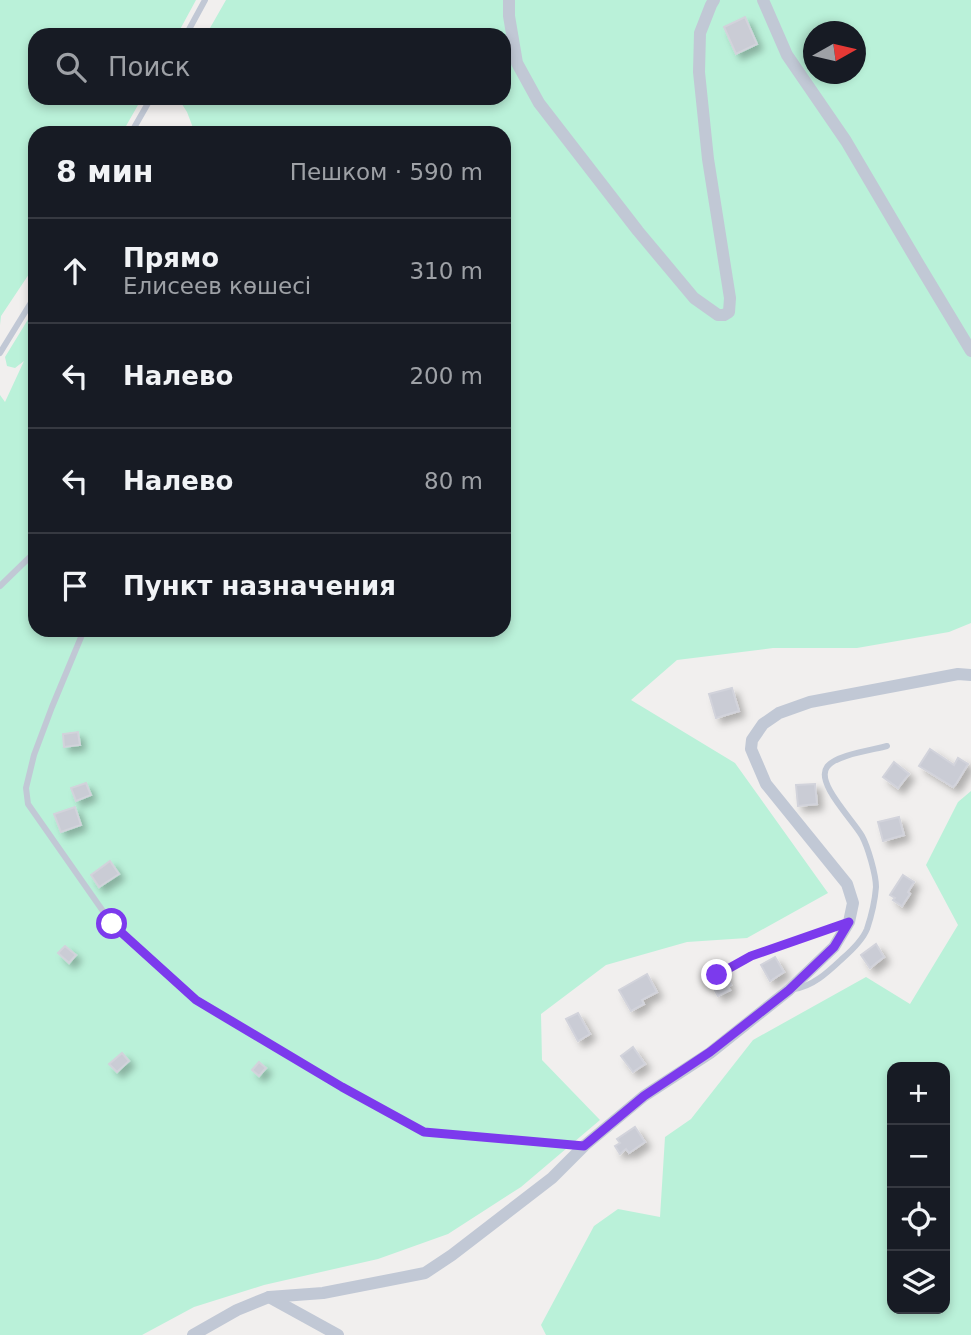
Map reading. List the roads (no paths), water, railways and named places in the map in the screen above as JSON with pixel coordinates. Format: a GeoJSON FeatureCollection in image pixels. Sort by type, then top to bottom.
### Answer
{"type":"FeatureCollection","features":[{"type":"Feature","properties":{"kind":"street"},"geometry":{"type":"LineString","coordinates":[[509,0],[517,63],[539,103],[638,231],[694,298],[718,315],[724,315],[729,313],[730,298],[708,159],[699,72],[700,33],[714,0]]}},
{"type":"Feature","properties":{"kind":"street"},"geometry":{"type":"LineString","coordinates":[[763,0],[787,55],[846,141],[971,351]]}},
{"type":"Feature","properties":{"kind":"street"},"geometry":{"type":"LineString","coordinates":[[192,1335],[237,1310],[269,1297],[323,1293],[425,1273],[480,1235],[552,1178],[584,1146],[644,1096],[710,1052],[789,990],[834,947],[849,922],[853,903],[847,884],[766,784],[751,749],[752,740],[763,724],[779,713],[810,702],[958,674],[971,675]]}},
{"type":"Feature","properties":{"kind":"street"},"geometry":{"type":"LineString","coordinates":[[269,1297],[338,1335]]}},
{"type":"Feature","properties":{"kind":"lane"},"geometry":{"type":"LineString","coordinates":[[190,28],[205,0]]}},
{"type":"Feature","properties":{"kind":"lane"},"geometry":{"type":"LineString","coordinates":[[135,126],[147,105]]}},
{"type":"Feature","properties":{"kind":"lane"},"geometry":{"type":"LineString","coordinates":[[0,353],[28,307]]}},
{"type":"Feature","properties":{"kind":"lane"},"geometry":{"type":"LineString","coordinates":[[0,586],[28,559]]}},
{"type":"Feature","properties":{"kind":"lane"},"geometry":{"type":"LineString","coordinates":[[81,637],[39,743],[26,788],[28,804],[112,924],[196,1000],[342,1087],[424,1132],[584,1146]]}},
{"type":"Feature","properties":{"kind":"lane"},"geometry":{"type":"LineString","coordinates":[[789,990],[805,988],[827,973],[866,932],[876,886],[872,865],[863,836],[828,789],[824,776],[826,768],[836,760],[887,746]]}},
{"type":"Feature","properties":{"kind":"lane"},"geometry":{"type":"LineString","coordinates":[[717,975],[751,956],[849,922]]}}]}
